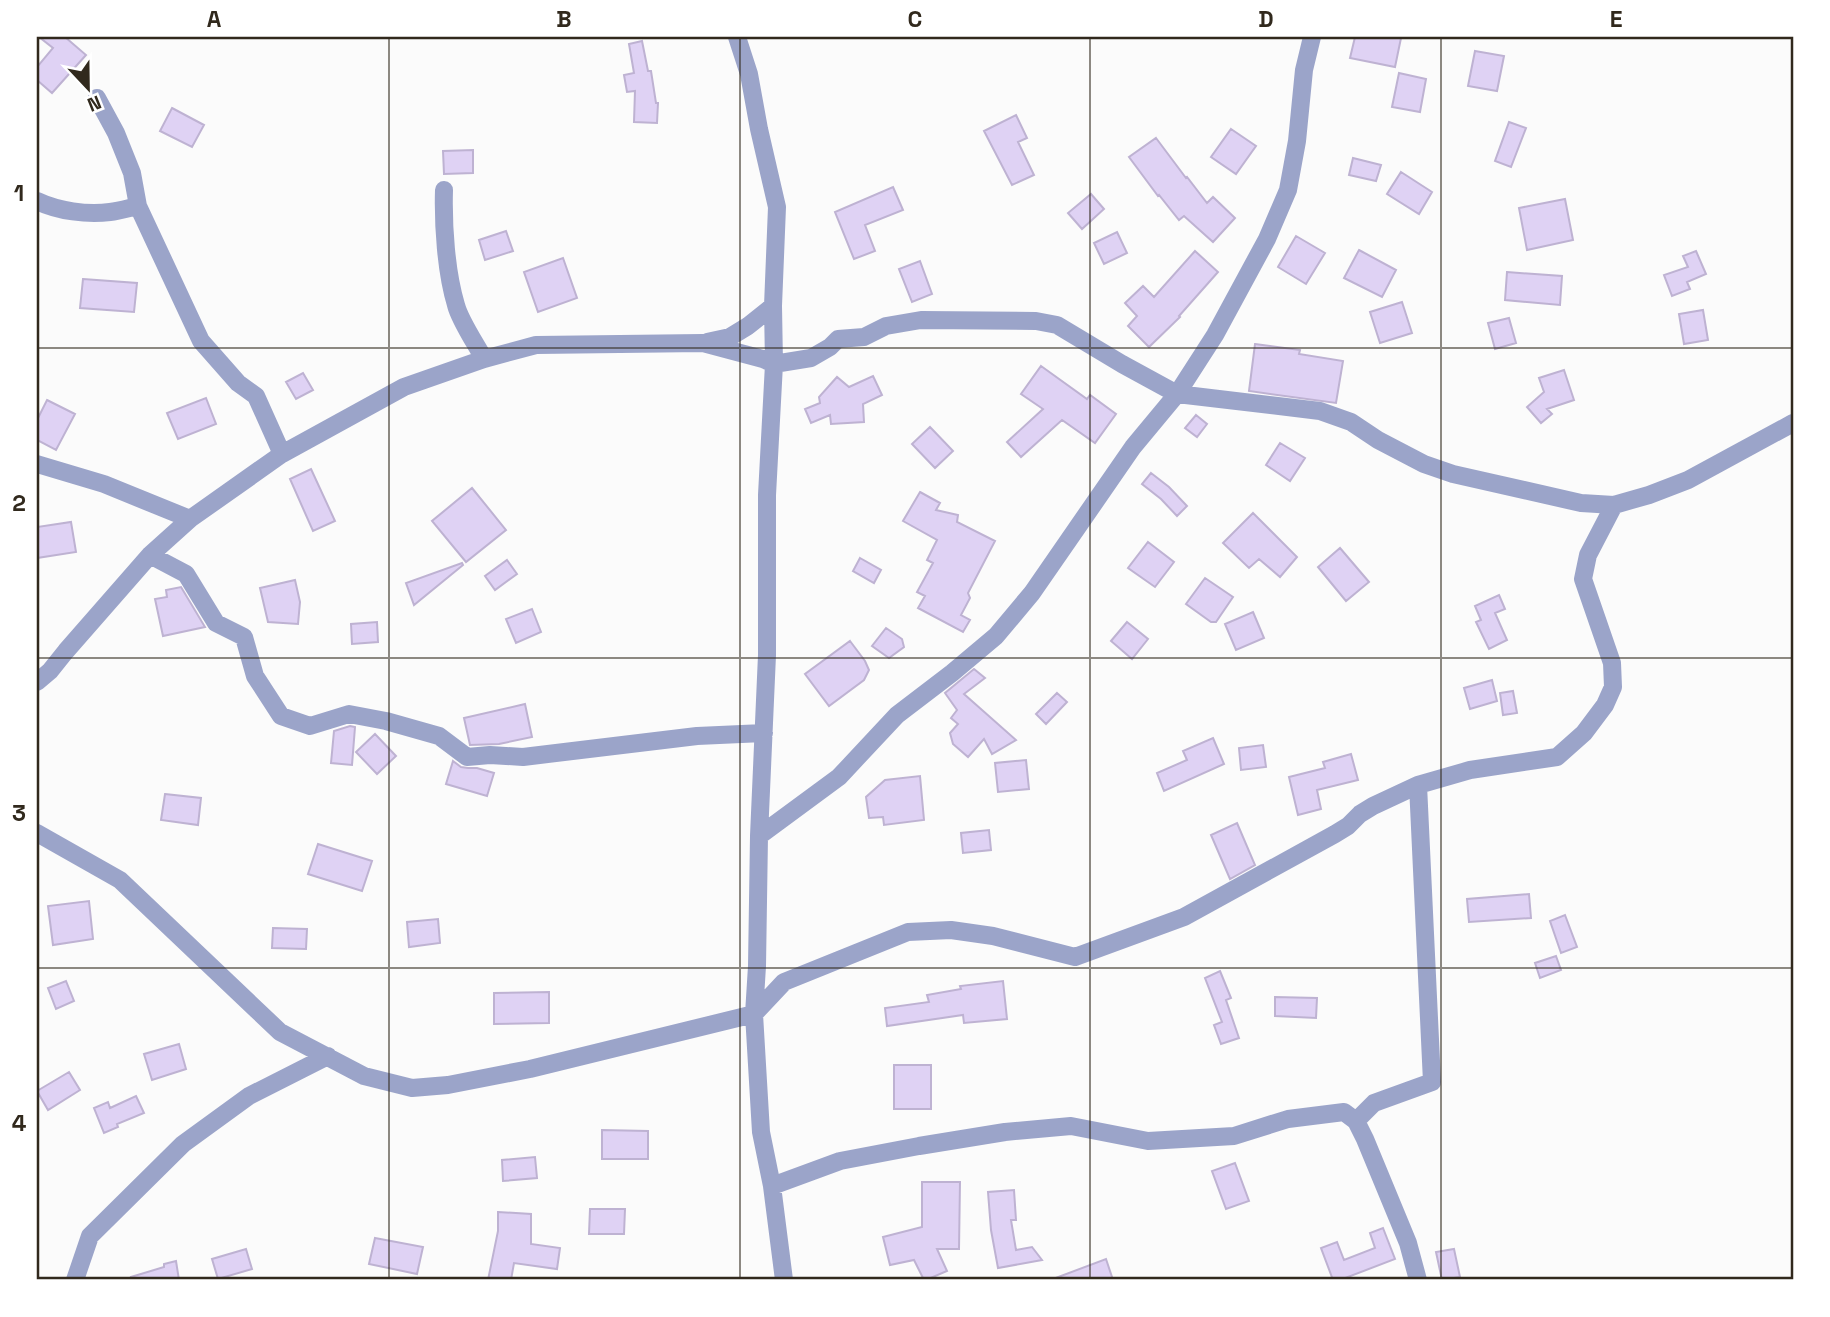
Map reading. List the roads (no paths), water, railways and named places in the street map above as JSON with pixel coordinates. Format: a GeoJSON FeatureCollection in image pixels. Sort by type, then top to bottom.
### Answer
{"type":"FeatureCollection","features":[{"type":"Feature","properties":{"kind":"street"},"geometry":{"type":"LineString","coordinates":[[737,37],[749,74],[777,207],[773,306],[774,365],[767,495],[767,655],[754,1014],[761,1132],[772,1186],[784,1280]]}},
{"type":"Feature","properties":{"kind":"street"},"geometry":{"type":"LineString","coordinates":[[759,836],[839,777],[897,715],[996,636],[1032,593],[1133,447],[1177,394],[1222,323],[1267,239],[1288,190],[1297,141],[1304,70],[1312,37]]}},
{"type":"Feature","properties":{"kind":"street"},"geometry":{"type":"LineString","coordinates":[[97,98],[116,133],[132,173],[138,206],[201,341],[238,383],[256,396],[282,454]]}},
{"type":"Feature","properties":{"kind":"street"},"geometry":{"type":"LineString","coordinates":[[444,190],[447,257],[456,307],[484,359]]}},
{"type":"Feature","properties":{"kind":"street"},"geometry":{"type":"LineString","coordinates":[[37,201],[75,211],[110,212],[138,206]]}},
{"type":"Feature","properties":{"kind":"street"},"geometry":{"type":"LineString","coordinates":[[37,682],[50,671],[150,555],[190,519],[282,454],[404,387],[484,359],[536,345],[703,342],[730,337],[773,306]]}},
{"type":"Feature","properties":{"kind":"street"},"geometry":{"type":"LineString","coordinates":[[703,342],[763,359],[774,365],[811,358],[838,339],[864,337],[886,326],[921,320],[1036,321],[1057,325],[1177,394],[1320,411],[1352,422],[1378,440],[1424,464],[1453,474],[1581,503],[1615,505],[1649,495],[1688,480],[1793,423]]}},
{"type":"Feature","properties":{"kind":"street"},"geometry":{"type":"LineString","coordinates":[[37,464],[104,484],[190,519]]}},
{"type":"Feature","properties":{"kind":"street"},"geometry":{"type":"LineString","coordinates":[[37,833],[120,880],[280,1032],[364,1076],[412,1088],[448,1085],[530,1069],[754,1014],[784,982],[908,932],[951,930],[993,936],[1075,957],[1184,917],[1342,830],[1373,806],[1418,785],[1469,770],[1557,757],[1584,733],[1605,705],[1613,687],[1612,663],[1583,579],[1588,555],[1615,505]]}},
{"type":"Feature","properties":{"kind":"street"},"geometry":{"type":"LineString","coordinates":[[150,555],[186,574],[215,622],[244,637],[255,676],[281,716],[310,726],[349,714],[386,721],[439,736],[467,757],[523,757],[697,736],[764,733]]}},
{"type":"Feature","properties":{"kind":"street"},"geometry":{"type":"LineString","coordinates":[[1356,1121],[1374,1103],[1432,1082],[1418,785]]}},
{"type":"Feature","properties":{"kind":"street"},"geometry":{"type":"LineString","coordinates":[[75,1280],[90,1236],[183,1144],[249,1096],[328,1056]]}},
{"type":"Feature","properties":{"kind":"street"},"geometry":{"type":"LineString","coordinates":[[772,1186],[840,1161],[1005,1132],[1071,1126],[1148,1141],[1234,1136],[1289,1119],[1344,1112],[1356,1121],[1366,1139],[1408,1243],[1418,1280]]}}]}
